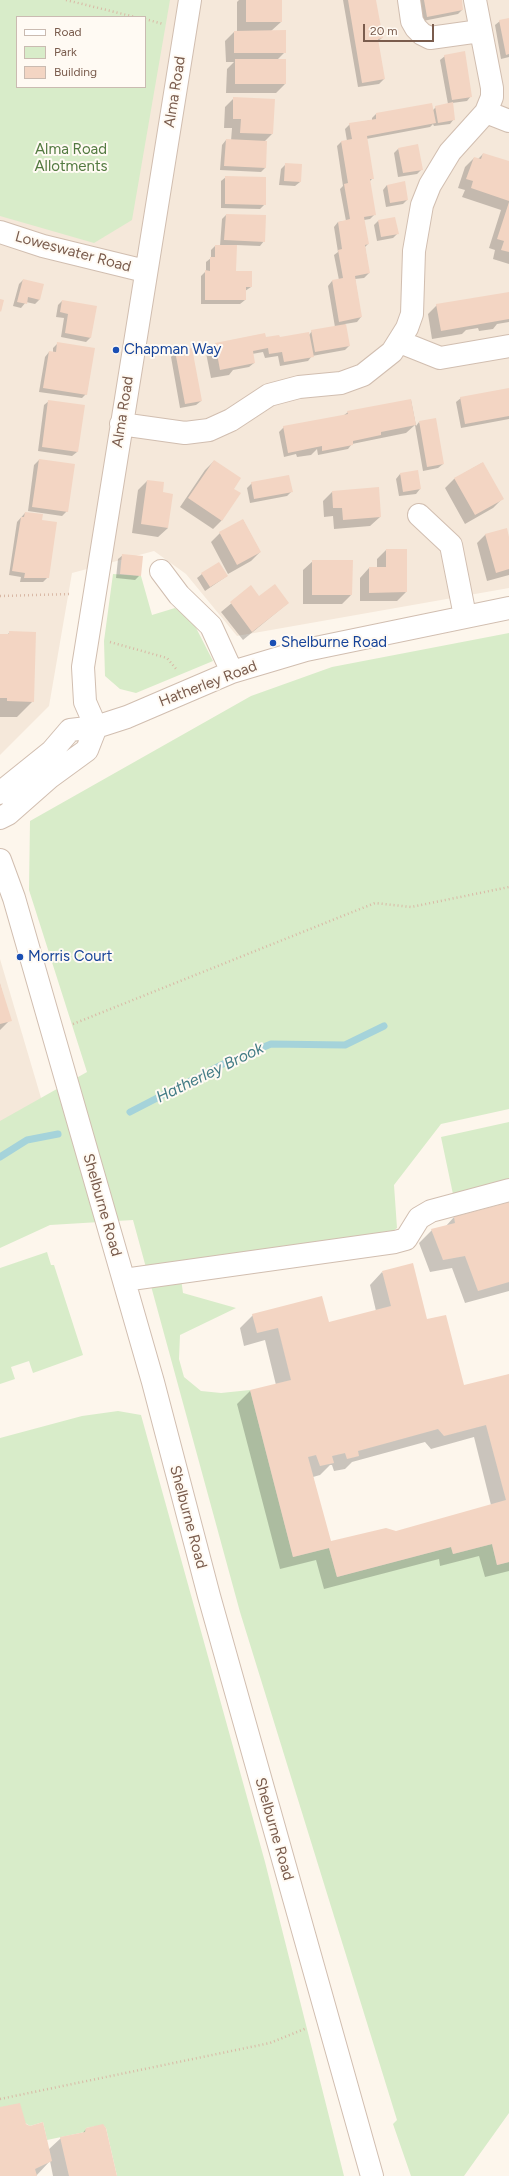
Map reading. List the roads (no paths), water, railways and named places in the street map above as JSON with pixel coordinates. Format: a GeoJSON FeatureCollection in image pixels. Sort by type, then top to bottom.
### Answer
{"type":"FeatureCollection","features":[{"type":"Feature","properties":{"kind":"street","name":"Alma Road"},"geometry":{"type":"LineString","coordinates":[[96,727],[85,702],[83,668],[145,272],[190,0]]}},
{"type":"Feature","properties":{"kind":"street"},"geometry":{"type":"LineString","coordinates":[[409,0],[412,20],[416,28],[422,34],[430,38],[480,31]]}},
{"type":"Feature","properties":{"kind":"street"},"geometry":{"type":"LineString","coordinates":[[121,424],[185,433],[209,430],[231,420],[269,395],[299,387],[341,383],[363,375],[374,368],[400,342],[412,314],[414,251],[422,204],[430,185],[450,152],[486,112],[492,97],[492,88],[474,0]]}},
{"type":"Feature","properties":{"kind":"street"},"geometry":{"type":"LineString","coordinates":[[486,112],[509,121]]}},
{"type":"Feature","properties":{"kind":"street","name":"Loweswater Road"},"geometry":{"type":"LineString","coordinates":[[0,232],[43,246],[145,272]]}},
{"type":"Feature","properties":{"kind":"street"},"geometry":{"type":"LineString","coordinates":[[400,342],[440,358],[509,346]]}},
{"type":"Feature","properties":{"kind":"street"},"geometry":{"type":"LineString","coordinates":[[419,514],[451,545],[465,616]]}},
{"type":"Feature","properties":{"kind":"street"},"geometry":{"type":"LineString","coordinates":[[161,571],[178,595],[211,626],[232,672]]}},
{"type":"Feature","properties":{"kind":"street","name":"Hatherley Road"},"geometry":{"type":"LineString","coordinates":[[0,793],[52,751],[70,730],[96,727],[127,717],[232,672],[306,650],[509,608]]}},
{"type":"Feature","properties":{"kind":"street"},"geometry":{"type":"LineString","coordinates":[[0,818],[8,814],[50,777],[87,750],[96,727]]}},
{"type":"Feature","properties":{"kind":"street","name":"Shelburne Road"},"geometry":{"type":"LineString","coordinates":[[0,860],[14,898],[124,1280],[209,1596],[372,2176]]}},
{"type":"Feature","properties":{"kind":"street"},"geometry":{"type":"LineString","coordinates":[[124,1280],[395,1242],[406,1239],[420,1218],[431,1210],[509,1190]]}},
{"type":"Feature","properties":{"kind":"waterway","name":"Hatherley Brook"},"geometry":{"type":"LineString","coordinates":[[130,1112],[225,1063],[271,1044],[345,1045],[384,1026]]}},
{"type":"Feature","properties":{"kind":"waterway","name":"Hatherley Brook"},"geometry":{"type":"LineString","coordinates":[[0,1157],[27,1140],[58,1134]]}},
{"type":"Feature","properties":{"kind":"place","name":"Chapman Way"},"geometry":{"type":"Point","coordinates":[116,350]}},
{"type":"Feature","properties":{"kind":"place","name":"Shelburne Road"},"geometry":{"type":"Point","coordinates":[273,643]}},
{"type":"Feature","properties":{"kind":"place","name":"Morris Court"},"geometry":{"type":"Point","coordinates":[20,957]}},
{"type":"Feature","properties":{"kind":"park label","name":"Alma Road Allotments"},"geometry":{"type":"Point","coordinates":[71,158]}}]}
